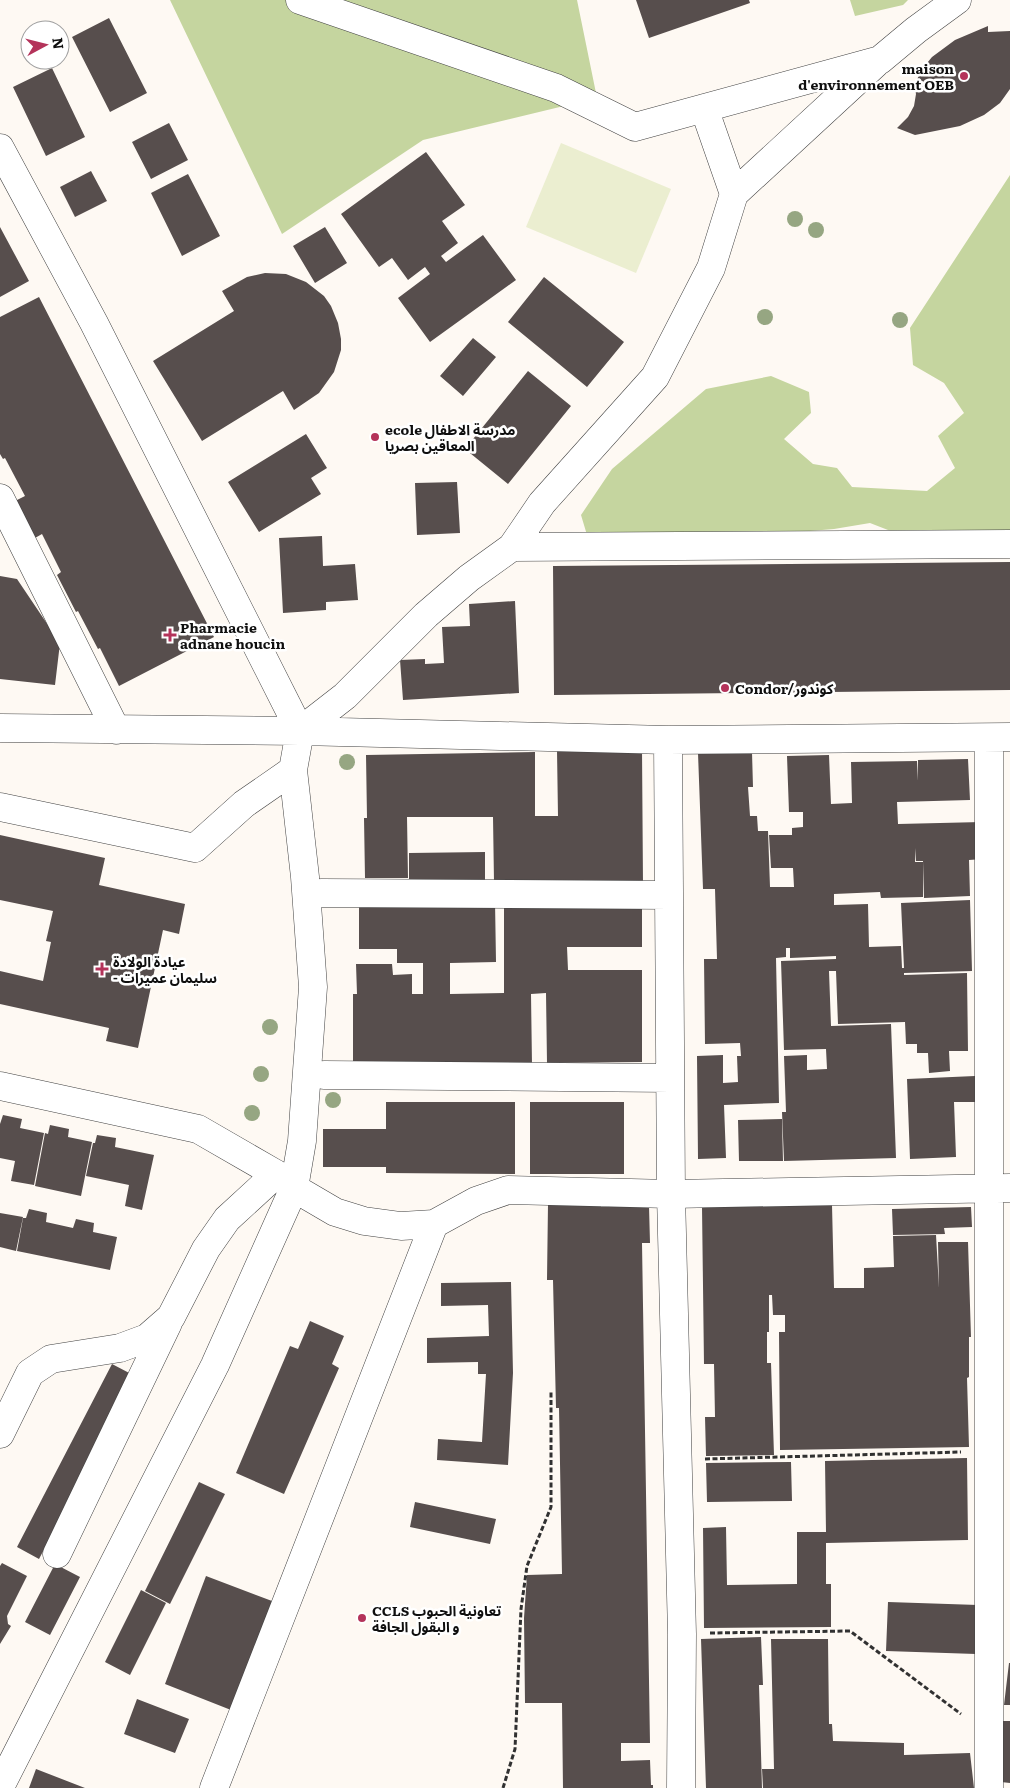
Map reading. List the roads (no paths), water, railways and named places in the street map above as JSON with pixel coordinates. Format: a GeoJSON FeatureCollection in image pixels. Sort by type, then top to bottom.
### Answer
{"type":"FeatureCollection","features":[{"type":"Feature","properties":{"kind":"street"},"geometry":{"type":"LineString","coordinates":[[300,0],[556,88],[634,127],[880,60]]}},
{"type":"Feature","properties":{"kind":"street"},"geometry":{"type":"LineString","coordinates":[[300,732],[345,696],[426,615],[469,578],[512,547],[542,503],[655,377],[711,268],[734,194],[880,60],[916,30],[957,0]]}},
{"type":"Feature","properties":{"kind":"street"},"geometry":{"type":"LineString","coordinates":[[704,108],[734,194]]}},
{"type":"Feature","properties":{"kind":"street"},"geometry":{"type":"LineString","coordinates":[[0,148],[94,323],[300,732],[293,770],[305,877],[313,987],[302,1141],[215,1365],[0,1787]]}},
{"type":"Feature","properties":{"kind":"street"},"geometry":{"type":"LineString","coordinates":[[0,498],[116,730]]}},
{"type":"Feature","properties":{"kind":"street"},"geometry":{"type":"LineString","coordinates":[[512,547],[1010,544]]}},
{"type":"Feature","properties":{"kind":"street"},"geometry":{"type":"LineString","coordinates":[[0,728],[668,740],[1000,737],[1000,1188],[989,1452],[989,1788]]}},
{"type":"Feature","properties":{"kind":"street"},"geometry":{"type":"LineString","coordinates":[[668,740],[671,1194],[682,1634],[681,1788]]}},
{"type":"Feature","properties":{"kind":"street"},"geometry":{"type":"LineString","coordinates":[[0,807],[194,848],[244,804],[293,770]]}},
{"type":"Feature","properties":{"kind":"street"},"geometry":{"type":"LineString","coordinates":[[322,893],[669,895]]}},
{"type":"Feature","properties":{"kind":"street"},"geometry":{"type":"LineString","coordinates":[[324,1075],[670,1078]]}},
{"type":"Feature","properties":{"kind":"street"},"geometry":{"type":"LineString","coordinates":[[0,1086],[198,1130],[335,1212],[364,1221],[401,1226],[434,1224],[476,1200],[508,1190],[671,1194],[1000,1188]]}},
{"type":"Feature","properties":{"kind":"street"},"geometry":{"type":"LineString","coordinates":[[57,1554],[171,1316],[206,1249],[226,1219],[285,1181]]}},
{"type":"Feature","properties":{"kind":"street"},"geometry":{"type":"LineString","coordinates":[[214,1788],[434,1224]]}},
{"type":"Feature","properties":{"kind":"street"},"geometry":{"type":"LineString","coordinates":[[0,1434],[30,1373],[51,1360],[120,1348],[148,1338],[171,1316]]}},
{"type":"Feature","properties":{"kind":"place","name":"maison d'environnement OEB"},"geometry":{"type":"Point","coordinates":[964,76]}},
{"type":"Feature","properties":{"kind":"place","name":"ecole مدرسة الاطفال المعاقين بصريا"},"geometry":{"type":"Point","coordinates":[375,437]}},
{"type":"Feature","properties":{"kind":"place","name":"Pharmacie adnane houcin"},"geometry":{"type":"Point","coordinates":[170,635]}},
{"type":"Feature","properties":{"kind":"place","name":"Condor/كوندور"},"geometry":{"type":"Point","coordinates":[725,688]}},
{"type":"Feature","properties":{"kind":"place","name":"عيادة الولادة - سليمان عميرات"},"geometry":{"type":"Point","coordinates":[102,969]}},
{"type":"Feature","properties":{"kind":"place","name":"CCLS تعاونية الحبوب و البقول الجافة"},"geometry":{"type":"Point","coordinates":[362,1618]}}]}
